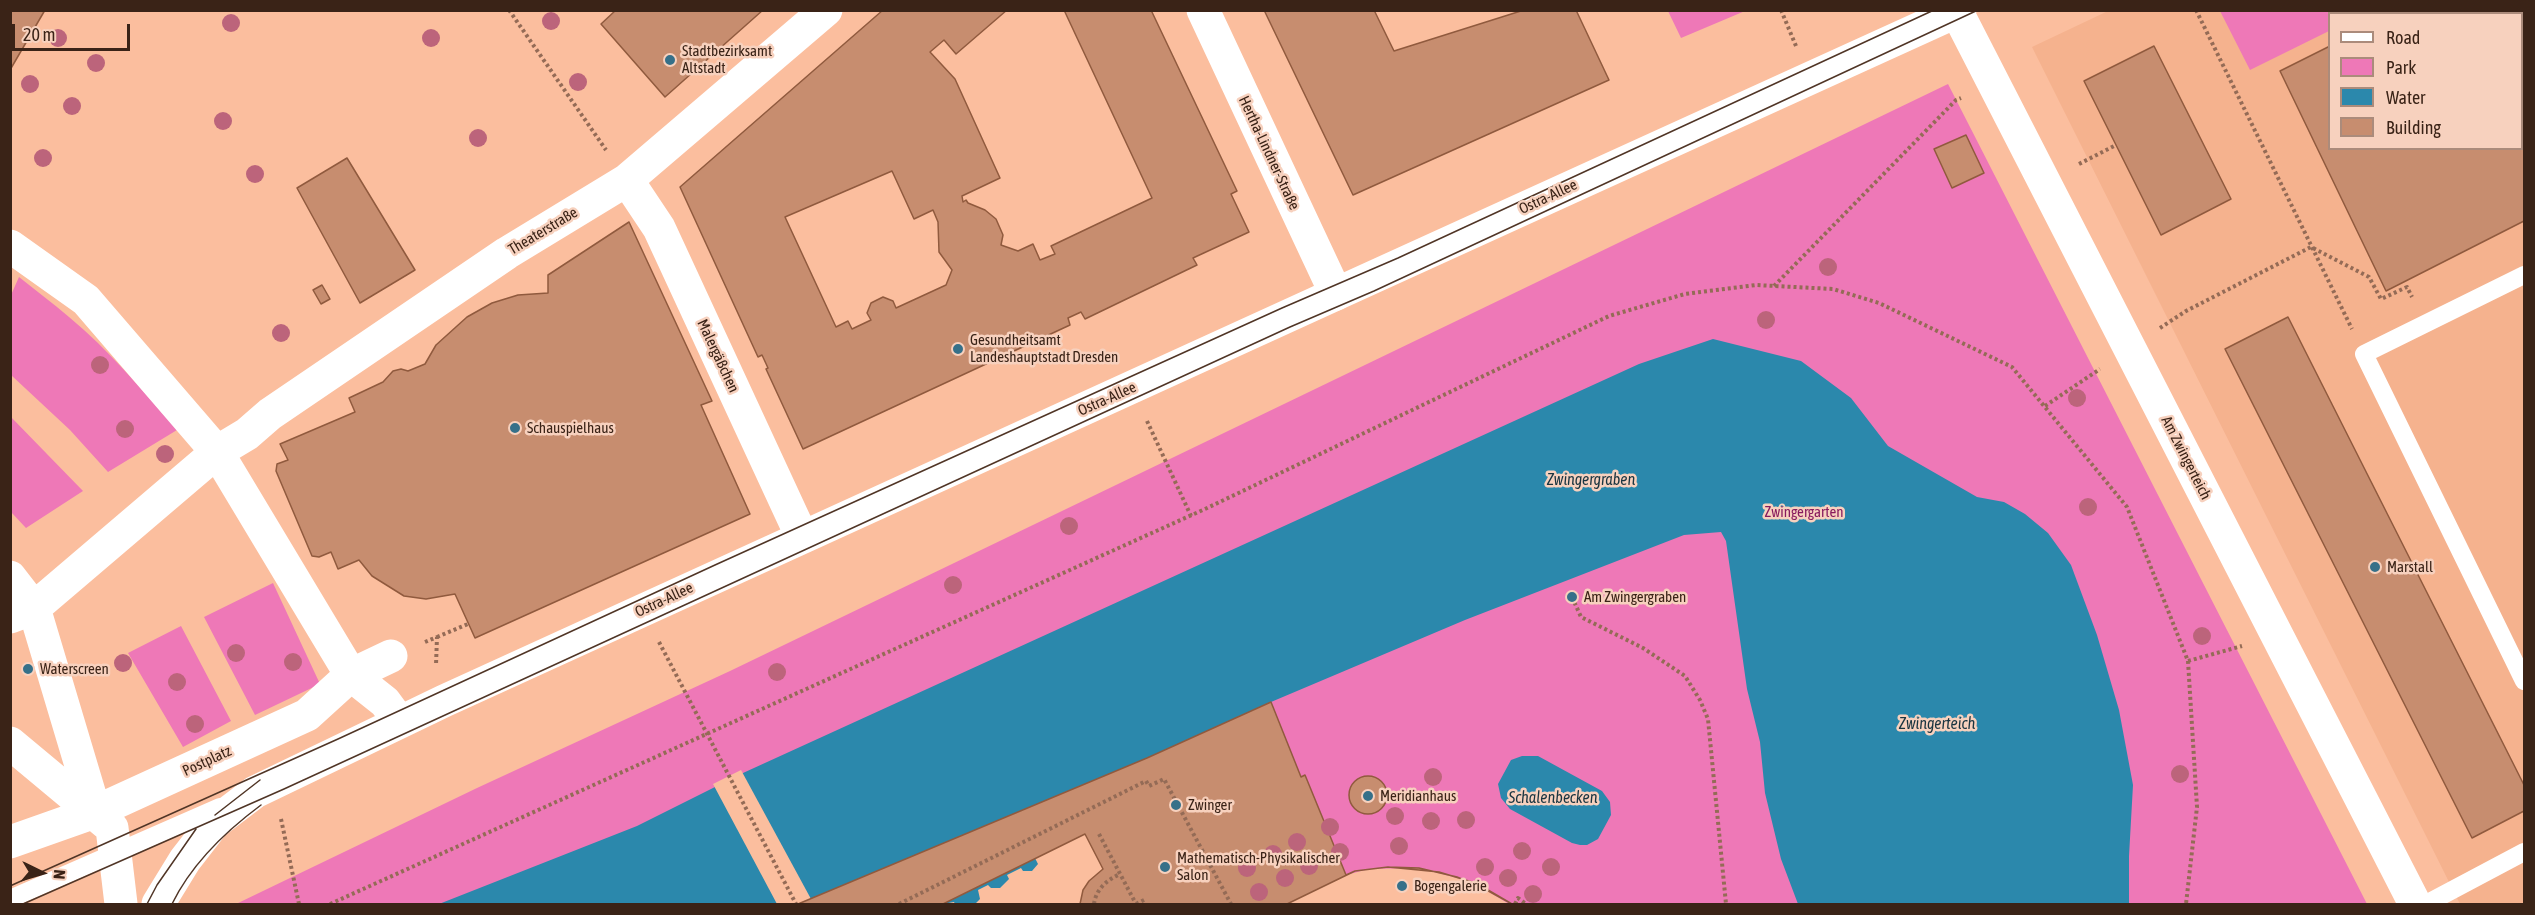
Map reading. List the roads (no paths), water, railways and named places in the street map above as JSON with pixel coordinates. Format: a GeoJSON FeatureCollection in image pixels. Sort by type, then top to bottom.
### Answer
{"type":"FeatureCollection","features":[{"type":"Feature","properties":{"kind":"street","name":"Theaterstraße"},"geometry":{"type":"LineString","coordinates":[[22,613],[218,452],[507,253],[627,180],[826,10]]}},
{"type":"Feature","properties":{"kind":"street","name":"Hertha-Lindner-Straße"},"geometry":{"type":"LineString","coordinates":[[1203,10],[1336,294]]}},
{"type":"Feature","properties":{"kind":"street","name":"Ostra-Allee"},"geometry":{"type":"LineString","coordinates":[[158,904],[185,860],[213,824],[255,792],[399,721],[1958,11]]}},
{"type":"Feature","properties":{"kind":"street","name":"Am Zwingerteich"},"geometry":{"type":"LineString","coordinates":[[1958,11],[2415,904]]}},
{"type":"Feature","properties":{"kind":"street","name":"Malergäßchen"},"geometry":{"type":"LineString","coordinates":[[627,180],[659,228],[802,537]]}},
{"type":"Feature","properties":{"kind":"street"},"geometry":{"type":"LineString","coordinates":[[10,246],[86,300],[218,452],[351,675],[385,702],[399,721]]}},
{"type":"Feature","properties":{"kind":"street"},"geometry":{"type":"LineString","coordinates":[[10,577],[107,831],[121,904]]}},
{"type":"Feature","properties":{"kind":"street","name":"Postplatz"},"geometry":{"type":"LineString","coordinates":[[10,842],[107,831],[307,715],[351,675],[391,656]]}},
{"type":"Feature","properties":{"kind":"street"},"geometry":{"type":"LineString","coordinates":[[10,743],[107,831]]}},
{"type":"Feature","properties":{"kind":"lane"},"geometry":{"type":"LineString","coordinates":[[2524,275],[2364,354],[2524,681]]}},
{"type":"Feature","properties":{"kind":"lane"},"geometry":{"type":"LineString","coordinates":[[10,899],[107,831],[255,792]]}},
{"type":"Feature","properties":{"kind":"lane"},"geometry":{"type":"LineString","coordinates":[[2426,904],[2524,852]]}},
{"type":"Feature","properties":{"kind":"water"},"geometry":{"type":"Polygon","coordinates":[[[1713,339],[1801,361],[1851,398],[1888,446],[1977,497],[2004,502],[2025,514],[2048,533],[2071,565],[2097,635],[2119,710],[2133,785],[2129,904],[1798,904],[1781,859],[1765,793],[1760,742],[1747,689],[1726,541],[1721,532],[1684,535],[1465,620],[1271,702],[1147,758],[798,904],[439,904],[637,826],[743,773],[1639,364],[1713,339]]]}},
{"type":"Feature","properties":{"kind":"water","name":"Schalenbecken"},"geometry":{"type":"Polygon","coordinates":[[[1522,756],[1538,756],[1602,791],[1610,802],[1611,815],[1598,839],[1587,845],[1572,843],[1510,809],[1501,798],[1498,784],[1511,760],[1522,756]]]}},
{"type":"Feature","properties":{"kind":"water"},"geometry":{"type":"Polygon","coordinates":[[[1035,858],[1038,864],[1032,871],[1023,871],[1021,868],[1007,875],[1009,879],[1000,888],[991,888],[988,885],[978,890],[980,899],[975,904],[955,904],[954,902],[943,904],[1035,858]]]}},
{"type":"Feature","properties":{"kind":"tram line"},"geometry":{"type":"LineString","coordinates":[[10,886],[338,739],[1282,308],[1398,258],[1934,10]]}},
{"type":"Feature","properties":{"kind":"tram line"},"geometry":{"type":"LineString","coordinates":[[23,904],[284,789],[1290,327],[1374,291],[1978,10]]}},
{"type":"Feature","properties":{"kind":"tram line"},"geometry":{"type":"LineString","coordinates":[[215,815],[260,780]]}},
{"type":"Feature","properties":{"kind":"tram line"},"geometry":{"type":"LineString","coordinates":[[172,904],[199,862],[235,826],[261,805]]}},
{"type":"Feature","properties":{"kind":"tram line"},"geometry":{"type":"LineString","coordinates":[[147,904],[157,885],[196,829]]}},
{"type":"Feature","properties":{"kind":"place","name":"Stadtbezirksamt Altstadt"},"geometry":{"type":"Point","coordinates":[670,60]}},
{"type":"Feature","properties":{"kind":"place","name":"Gesundheitsamt Landeshauptstadt Dresden"},"geometry":{"type":"Point","coordinates":[958,349]}},
{"type":"Feature","properties":{"kind":"place","name":"Schauspielhaus"},"geometry":{"type":"Point","coordinates":[515,428]}},
{"type":"Feature","properties":{"kind":"place","name":"Marstall"},"geometry":{"type":"Point","coordinates":[2375,567]}},
{"type":"Feature","properties":{"kind":"place","name":"Am Zwingergraben"},"geometry":{"type":"Point","coordinates":[1572,597]}},
{"type":"Feature","properties":{"kind":"place","name":"Waterscreen"},"geometry":{"type":"Point","coordinates":[28,669]}},
{"type":"Feature","properties":{"kind":"place","name":"Meridianhaus"},"geometry":{"type":"Point","coordinates":[1368,796]}},
{"type":"Feature","properties":{"kind":"place","name":"Zwinger"},"geometry":{"type":"Point","coordinates":[1176,805]}},
{"type":"Feature","properties":{"kind":"place","name":"Mathematisch-Physikalischer Salon"},"geometry":{"type":"Point","coordinates":[1165,867]}},
{"type":"Feature","properties":{"kind":"place","name":"Bogengalerie"},"geometry":{"type":"Point","coordinates":[1402,886]}},
{"type":"Feature","properties":{"kind":"water label","name":"Zwingergraben"},"geometry":{"type":"Point","coordinates":[1591,480]}},
{"type":"Feature","properties":{"kind":"water label","name":"Zwingerteich"},"geometry":{"type":"Point","coordinates":[1937,724]}},
{"type":"Feature","properties":{"kind":"park label","name":"Zwingergarten"},"geometry":{"type":"Point","coordinates":[1804,512]}}]}
